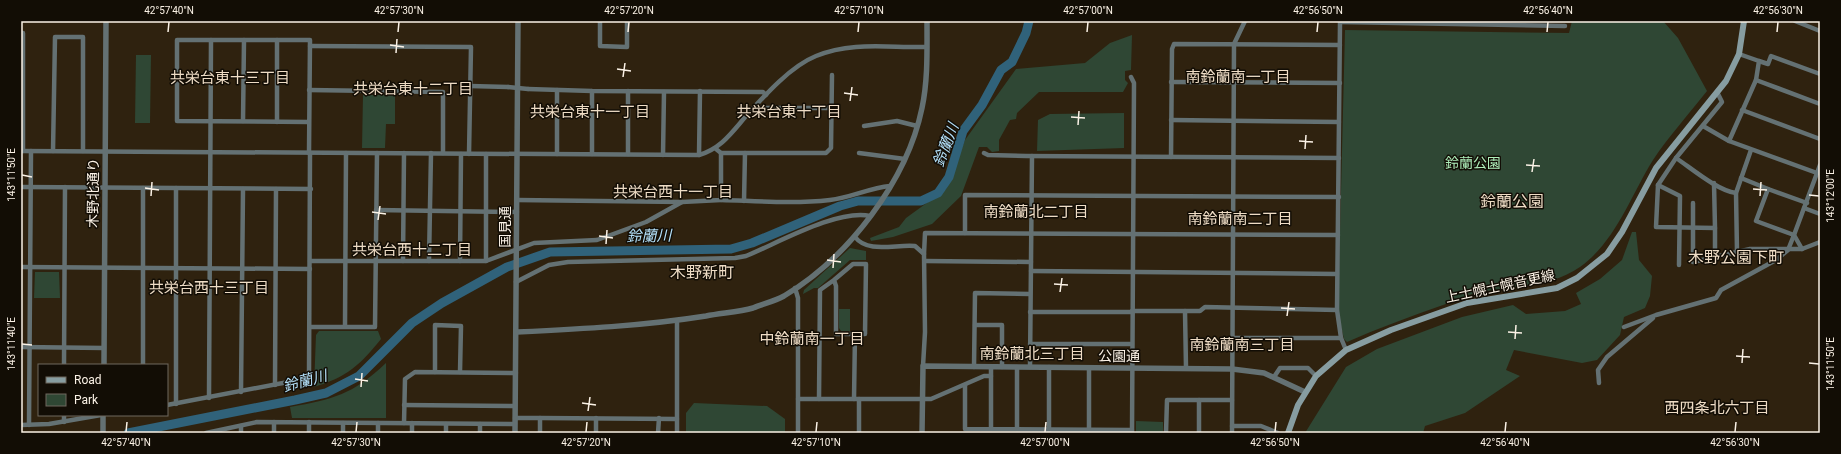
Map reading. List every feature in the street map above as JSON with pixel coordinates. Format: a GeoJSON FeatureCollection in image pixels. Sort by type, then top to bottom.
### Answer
{"type":"FeatureCollection","features":[{"type":"Feature","properties":{"kind":"main road","name":"上士幌士幌音更線"},"geometry":{"type":"LineString","coordinates":[[1288,433],[1305,392],[1316,376],[1346,350],[1447,309],[1494,298],[1557,288],[1577,278],[1607,254],[1622,232],[1656,168],[1718,94],[1726,81],[1739,54],[1744,21]]}},
{"type":"Feature","properties":{"kind":"street","name":"木野北通り"},"geometry":{"type":"LineString","coordinates":[[104,364],[106,21]]}},
{"type":"Feature","properties":{"kind":"street","name":"国見通"},"geometry":{"type":"LineString","coordinates":[[515,433],[517,332],[516,254],[518,21]]}},
{"type":"Feature","properties":{"kind":"street"},"geometry":{"type":"LineString","coordinates":[[600,21],[600,46],[627,47],[627,21]]}},
{"type":"Feature","properties":{"kind":"street"},"geometry":{"type":"LineString","coordinates":[[517,332],[628,326],[677,321],[751,308],[784,296],[795,288],[828,262],[855,237],[885,194],[905,159],[917,126],[925,87],[927,47],[926,21]]}},
{"type":"Feature","properties":{"kind":"street"},"geometry":{"type":"LineString","coordinates":[[1232,433],[1234,44],[1245,21]]}},
{"type":"Feature","properties":{"kind":"street"},"geometry":{"type":"LineString","coordinates":[[1795,21],[1820,31]]}},
{"type":"Feature","properties":{"kind":"street"},"geometry":{"type":"LineString","coordinates":[[1346,350],[1341,338],[1336,310],[1340,22],[1565,26]]}},
{"type":"Feature","properties":{"kind":"street"},"geometry":{"type":"LineString","coordinates":[[21,33],[23,33],[22,151],[699,155],[716,148],[766,95],[798,66],[807,60],[824,53],[859,46],[927,47]]}},
{"type":"Feature","properties":{"kind":"street"},"geometry":{"type":"LineString","coordinates":[[53,151],[55,37],[83,37],[83,151]]}},
{"type":"Feature","properties":{"kind":"street"},"geometry":{"type":"LineString","coordinates":[[168,405],[309,378],[311,189],[309,122],[310,40],[177,40],[177,121],[309,122]]}},
{"type":"Feature","properties":{"kind":"street"},"geometry":{"type":"LineString","coordinates":[[209,398],[208,269],[211,40]]}},
{"type":"Feature","properties":{"kind":"street"},"geometry":{"type":"LineString","coordinates":[[243,121],[244,40]]}},
{"type":"Feature","properties":{"kind":"street"},"geometry":{"type":"LineString","coordinates":[[276,122],[277,40]]}},
{"type":"Feature","properties":{"kind":"street"},"geometry":{"type":"LineString","coordinates":[[1171,157],[1171,82],[1172,49],[1174,44],[1340,45]]}},
{"type":"Feature","properties":{"kind":"street"},"geometry":{"type":"LineString","coordinates":[[310,46],[471,47],[469,154]]}},
{"type":"Feature","properties":{"kind":"street"},"geometry":{"type":"LineString","coordinates":[[1739,54],[1768,64],[1772,56],[1820,74]]}},
{"type":"Feature","properties":{"kind":"street"},"geometry":{"type":"LineString","coordinates":[[1729,141],[1756,80],[1759,62]]}},
{"type":"Feature","properties":{"kind":"street"},"geometry":{"type":"LineString","coordinates":[[716,148],[721,153],[826,153],[831,148],[832,75]]}},
{"type":"Feature","properties":{"kind":"street"},"geometry":{"type":"LineString","coordinates":[[965,385],[965,430],[991,429],[1049,432],[1132,432],[1132,196],[1134,83],[1131,77]]}},
{"type":"Feature","properties":{"kind":"street"},"geometry":{"type":"LineString","coordinates":[[1756,80],[1820,104]]}},
{"type":"Feature","properties":{"kind":"street"},"geometry":{"type":"LineString","coordinates":[[1171,82],[1340,83]]}},
{"type":"Feature","properties":{"kind":"street"},"geometry":{"type":"LineString","coordinates":[[470,86],[592,91],[763,92],[766,95]]}},
{"type":"Feature","properties":{"kind":"street"},"geometry":{"type":"LineString","coordinates":[[309,90],[443,92],[443,154]]}},
{"type":"Feature","properties":{"kind":"street"},"geometry":{"type":"LineString","coordinates":[[557,90],[557,154]]}},
{"type":"Feature","properties":{"kind":"street"},"geometry":{"type":"LineString","coordinates":[[592,91],[592,154]]}},
{"type":"Feature","properties":{"kind":"street"},"geometry":{"type":"LineString","coordinates":[[628,91],[628,154]]}},
{"type":"Feature","properties":{"kind":"street"},"geometry":{"type":"LineString","coordinates":[[699,155],[700,91]]}},
{"type":"Feature","properties":{"kind":"street"},"geometry":{"type":"LineString","coordinates":[[663,155],[664,92]]}},
{"type":"Feature","properties":{"kind":"street"},"geometry":{"type":"LineString","coordinates":[[1715,228],[1656,227],[1658,185],[1676,158],[1722,102],[1718,94]]}},
{"type":"Feature","properties":{"kind":"street"},"geometry":{"type":"LineString","coordinates":[[756,106],[760,108],[831,108]]}},
{"type":"Feature","properties":{"kind":"street"},"geometry":{"type":"LineString","coordinates":[[1742,110],[1820,139]]}},
{"type":"Feature","properties":{"kind":"street"},"geometry":{"type":"LineString","coordinates":[[1170,120],[1339,122]]}},
{"type":"Feature","properties":{"kind":"street"},"geometry":{"type":"LineString","coordinates":[[864,126],[897,121],[917,126]]}},
{"type":"Feature","properties":{"kind":"street"},"geometry":{"type":"LineString","coordinates":[[1702,126],[1729,141],[1751,150],[1817,173]]}},
{"type":"Feature","properties":{"kind":"street"},"geometry":{"type":"LineString","coordinates":[[1737,252],[1736,193],[1751,150]]}},
{"type":"Feature","properties":{"kind":"street"},"geometry":{"type":"LineString","coordinates":[[29,425],[31,151]]}},
{"type":"Feature","properties":{"kind":"street"},"geometry":{"type":"LineString","coordinates":[[345,326],[346,152]]}},
{"type":"Feature","properties":{"kind":"street"},"geometry":{"type":"LineString","coordinates":[[859,152],[905,159]]}},
{"type":"Feature","properties":{"kind":"street"},"geometry":{"type":"LineString","coordinates":[[310,327],[375,327],[376,153]]}},
{"type":"Feature","properties":{"kind":"street"},"geometry":{"type":"LineString","coordinates":[[403,261],[404,153]]}},
{"type":"Feature","properties":{"kind":"street"},"geometry":{"type":"LineString","coordinates":[[429,261],[431,153]]}},
{"type":"Feature","properties":{"kind":"street"},"geometry":{"type":"LineString","coordinates":[[721,153],[721,200]]}},
{"type":"Feature","properties":{"kind":"street"},"geometry":{"type":"LineString","coordinates":[[744,201],[745,153]]}},
{"type":"Feature","properties":{"kind":"street"},"geometry":{"type":"LineString","coordinates":[[984,153],[988,155],[1032,156],[1339,158]]}},
{"type":"Feature","properties":{"kind":"street"},"geometry":{"type":"LineString","coordinates":[[460,261],[461,154]]}},
{"type":"Feature","properties":{"kind":"street"},"geometry":{"type":"LineString","coordinates":[[486,154],[486,261]]}},
{"type":"Feature","properties":{"kind":"street"},"geometry":{"type":"LineString","coordinates":[[1030,367],[1032,156]]}},
{"type":"Feature","properties":{"kind":"street"},"geometry":{"type":"LineString","coordinates":[[1676,158],[1714,183],[1736,193]]}},
{"type":"Feature","properties":{"kind":"street"},"geometry":{"type":"LineString","coordinates":[[1624,327],[1656,315],[1716,298],[1721,290],[1776,260],[1788,250],[1806,203],[1818,180],[1817,173],[1820,165]]}},
{"type":"Feature","properties":{"kind":"street"},"geometry":{"type":"LineString","coordinates":[[1741,178],[1806,203]]}},
{"type":"Feature","properties":{"kind":"street"},"geometry":{"type":"LineString","coordinates":[[1714,183],[1715,258]]}},
{"type":"Feature","properties":{"kind":"street"},"geometry":{"type":"LineString","coordinates":[[1658,185],[1680,196],[1679,265]]}},
{"type":"Feature","properties":{"kind":"street"},"geometry":{"type":"LineString","coordinates":[[517,200],[682,202],[721,200],[809,202],[832,200],[878,187],[890,186]]}},
{"type":"Feature","properties":{"kind":"street"},"geometry":{"type":"LineString","coordinates":[[21,187],[311,189]]}},
{"type":"Feature","properties":{"kind":"street"},"geometry":{"type":"LineString","coordinates":[[64,364],[65,187]]}},
{"type":"Feature","properties":{"kind":"street"},"geometry":{"type":"LineString","coordinates":[[143,188],[143,364]]}},
{"type":"Feature","properties":{"kind":"street"},"geometry":{"type":"LineString","coordinates":[[176,188],[176,404]]}},
{"type":"Feature","properties":{"kind":"street"},"geometry":{"type":"LineString","coordinates":[[241,392],[243,189]]}},
{"type":"Feature","properties":{"kind":"street"},"geometry":{"type":"LineString","coordinates":[[275,385],[276,189]]}},
{"type":"Feature","properties":{"kind":"street"},"geometry":{"type":"LineString","coordinates":[[1768,189],[1756,221],[1794,235],[1802,249]]}},
{"type":"Feature","properties":{"kind":"street"},"geometry":{"type":"LineString","coordinates":[[965,232],[965,195],[1338,196]]}},
{"type":"Feature","properties":{"kind":"street"},"geometry":{"type":"LineString","coordinates":[[310,261],[486,261],[516,254],[525,246],[545,241],[598,240],[622,233],[646,222],[682,202]]}},
{"type":"Feature","properties":{"kind":"street"},"geometry":{"type":"LineString","coordinates":[[1693,203],[1693,262],[1750,249],[1802,249],[1820,242]]}},
{"type":"Feature","properties":{"kind":"street"},"geometry":{"type":"LineString","coordinates":[[1804,208],[1820,214]]}},
{"type":"Feature","properties":{"kind":"street"},"geometry":{"type":"LineString","coordinates":[[376,210],[517,212]]}},
{"type":"Feature","properties":{"kind":"street"},"geometry":{"type":"LineString","coordinates":[[516,282],[549,265],[568,262],[735,258],[746,256],[839,217],[862,214],[870,216]]}},
{"type":"Feature","properties":{"kind":"street"},"geometry":{"type":"LineString","coordinates":[[922,433],[925,233],[965,232],[1338,236]]}},
{"type":"Feature","properties":{"kind":"street"},"geometry":{"type":"LineString","coordinates":[[855,237],[865,246],[915,246],[924,254]]}},
{"type":"Feature","properties":{"kind":"street"},"geometry":{"type":"LineString","coordinates":[[925,261],[1031,262]]}},
{"type":"Feature","properties":{"kind":"street"},"geometry":{"type":"LineString","coordinates":[[819,399],[820,290],[834,280],[850,264],[866,264],[865,334],[836,334],[834,280]]}},
{"type":"Feature","properties":{"kind":"street"},"geometry":{"type":"LineString","coordinates":[[21,267],[310,269]]}},
{"type":"Feature","properties":{"kind":"street"},"geometry":{"type":"LineString","coordinates":[[1031,271],[1337,274]]}},
{"type":"Feature","properties":{"kind":"street"},"geometry":{"type":"LineString","coordinates":[[795,288],[798,298],[798,433]]}},
{"type":"Feature","properties":{"kind":"street"},"geometry":{"type":"LineString","coordinates":[[974,366],[975,293],[1030,294]]}},
{"type":"Feature","properties":{"kind":"street"},"geometry":{"type":"LineString","coordinates":[[1030,312],[1200,311],[1205,306],[1336,310]]}},
{"type":"Feature","properties":{"kind":"street"},"geometry":{"type":"LineString","coordinates":[[1186,311],[1186,368]]}},
{"type":"Feature","properties":{"kind":"street"},"geometry":{"type":"LineString","coordinates":[[1599,382],[1598,370],[1607,357],[1656,315]]}},
{"type":"Feature","properties":{"kind":"street"},"geometry":{"type":"LineString","coordinates":[[677,321],[677,433]]}},
{"type":"Feature","properties":{"kind":"street"},"geometry":{"type":"LineString","coordinates":[[435,372],[435,325],[461,326],[460,372]]}},
{"type":"Feature","properties":{"kind":"street"},"geometry":{"type":"LineString","coordinates":[[975,325],[1002,325],[1002,367]]}},
{"type":"Feature","properties":{"kind":"street"},"geometry":{"type":"LineString","coordinates":[[855,334],[856,399],[859,433]]}},
{"type":"Feature","properties":{"kind":"street"},"geometry":{"type":"LineString","coordinates":[[1232,338],[1341,338]]}},
{"type":"Feature","properties":{"kind":"street"},"geometry":{"type":"LineString","coordinates":[[1030,344],[1132,344]]}},
{"type":"Feature","properties":{"kind":"street"},"geometry":{"type":"LineString","coordinates":[[21,347],[104,348]]}},
{"type":"Feature","properties":{"kind":"street","name":"公園通"},"geometry":{"type":"LineString","coordinates":[[923,366],[1232,368],[1252,370],[1274,377],[1305,392]]}},
{"type":"Feature","properties":{"kind":"street"},"geometry":{"type":"LineString","coordinates":[[991,367],[991,429]]}},
{"type":"Feature","properties":{"kind":"street"},"geometry":{"type":"LineString","coordinates":[[1015,431],[1017,367]]}},
{"type":"Feature","properties":{"kind":"street"},"geometry":{"type":"LineString","coordinates":[[1049,367],[1049,432]]}},
{"type":"Feature","properties":{"kind":"street"},"geometry":{"type":"LineString","coordinates":[[1089,368],[1089,431]]}},
{"type":"Feature","properties":{"kind":"street"},"geometry":{"type":"LineString","coordinates":[[1274,377],[1280,368],[1308,368],[1316,376]]}},
{"type":"Feature","properties":{"kind":"street"},"geometry":{"type":"LineString","coordinates":[[404,423],[405,379],[415,372],[516,373]]}},
{"type":"Feature","properties":{"kind":"street"},"geometry":{"type":"LineString","coordinates":[[798,399],[931,399],[984,376],[991,376]]}},
{"type":"Feature","properties":{"kind":"street"},"geometry":{"type":"LineString","coordinates":[[1166,433],[1167,400],[1232,400]]}},
{"type":"Feature","properties":{"kind":"street"},"geometry":{"type":"LineString","coordinates":[[1199,400],[1199,433]]}},
{"type":"Feature","properties":{"kind":"street"},"geometry":{"type":"LineString","coordinates":[[404,405],[515,406]]}},
{"type":"Feature","properties":{"kind":"street"},"geometry":{"type":"LineString","coordinates":[[64,416],[64,422]]}},
{"type":"Feature","properties":{"kind":"street"},"geometry":{"type":"LineString","coordinates":[[21,425],[64,422],[97,416]]}},
{"type":"Feature","properties":{"kind":"street"},"geometry":{"type":"LineString","coordinates":[[102,416],[103,430]]}},
{"type":"Feature","properties":{"kind":"street"},"geometry":{"type":"LineString","coordinates":[[515,418],[677,419]]}},
{"type":"Feature","properties":{"kind":"street"},"geometry":{"type":"LineString","coordinates":[[540,418],[540,433]]}},
{"type":"Feature","properties":{"kind":"street"},"geometry":{"type":"LineString","coordinates":[[596,418],[596,433]]}},
{"type":"Feature","properties":{"kind":"street"},"geometry":{"type":"LineString","coordinates":[[658,433],[659,418]]}},
{"type":"Feature","properties":{"kind":"street"},"geometry":{"type":"LineString","coordinates":[[206,433],[257,422],[515,424]]}},
{"type":"Feature","properties":{"kind":"street"},"geometry":{"type":"LineString","coordinates":[[274,422],[274,433]]}},
{"type":"Feature","properties":{"kind":"street"},"geometry":{"type":"LineString","coordinates":[[309,422],[309,433]]}},
{"type":"Feature","properties":{"kind":"street"},"geometry":{"type":"LineString","coordinates":[[343,423],[343,433]]}},
{"type":"Feature","properties":{"kind":"street"},"geometry":{"type":"LineString","coordinates":[[378,423],[378,433]]}},
{"type":"Feature","properties":{"kind":"street"},"geometry":{"type":"LineString","coordinates":[[412,423],[412,433]]}},
{"type":"Feature","properties":{"kind":"street"},"geometry":{"type":"LineString","coordinates":[[446,424],[446,433]]}},
{"type":"Feature","properties":{"kind":"street"},"geometry":{"type":"LineString","coordinates":[[480,424],[480,433]]}},
{"type":"Feature","properties":{"kind":"street"},"geometry":{"type":"LineString","coordinates":[[241,426],[241,433]]}},
{"type":"Feature","properties":{"kind":"street"},"geometry":{"type":"LineString","coordinates":[[1232,426],[1261,426],[1278,433]]}},
{"type":"Feature","properties":{"kind":"green space","name":"鈴蘭公園"},"geometry":{"type":"Polygon","coordinates":[[[1572,21],[1663,21],[1678,38],[1707,91],[1659,151],[1613,231],[1593,256],[1580,267],[1554,280],[1469,295],[1395,322],[1347,342],[1344,339],[1338,313],[1345,30],[1569,33],[1572,21]]]}},
{"type":"Feature","properties":{"kind":"green space"},"geometry":{"type":"Polygon","coordinates":[[[1132,35],[1131,70],[1125,71],[1125,80],[1128,83],[1123,92],[1039,92],[1017,113],[1016,119],[1010,120],[999,140],[999,151],[992,152],[987,147],[979,147],[961,196],[932,224],[893,237],[871,241],[870,238],[899,227],[906,218],[946,189],[965,140],[1016,69],[1085,63],[1110,43],[1132,35]]]}},
{"type":"Feature","properties":{"kind":"green space"},"geometry":{"type":"Polygon","coordinates":[[[136,55],[151,55],[150,123],[135,123],[136,55]]]}},
{"type":"Feature","properties":{"kind":"green space"},"geometry":{"type":"Polygon","coordinates":[[[363,95],[395,95],[395,124],[386,124],[385,148],[362,148],[363,95]]]}},
{"type":"Feature","properties":{"kind":"green space"},"geometry":{"type":"Polygon","coordinates":[[[1124,113],[1124,148],[1037,151],[1038,120],[1050,114],[1124,113]]]}},
{"type":"Feature","properties":{"kind":"green space"},"geometry":{"type":"Polygon","coordinates":[[[1632,232],[1636,232],[1639,260],[1652,276],[1650,296],[1645,308],[1624,317],[1620,335],[1597,360],[1582,363],[1514,350],[1506,370],[1520,376],[1465,413],[1425,426],[1423,433],[1305,433],[1346,367],[1377,349],[1462,317],[1513,305],[1526,314],[1565,311],[1581,304],[1576,293],[1600,279],[1622,260],[1632,232]]]}},
{"type":"Feature","properties":{"kind":"green space"},"geometry":{"type":"Polygon","coordinates":[[[850,248],[866,251],[866,260],[850,260],[818,288],[814,288],[803,294],[804,290],[850,248]]]}},
{"type":"Feature","properties":{"kind":"green space"},"geometry":{"type":"Polygon","coordinates":[[[35,272],[59,272],[60,298],[34,298],[35,272]]]}},
{"type":"Feature","properties":{"kind":"green space"},"geometry":{"type":"Polygon","coordinates":[[[839,309],[850,309],[850,331],[841,331],[839,328],[839,309]]]}},
{"type":"Feature","properties":{"kind":"green space"},"geometry":{"type":"Polygon","coordinates":[[[319,331],[378,331],[381,339],[352,369],[335,379],[314,387],[316,335],[319,331]]]}},
{"type":"Feature","properties":{"kind":"green space"},"geometry":{"type":"Polygon","coordinates":[[[386,363],[386,418],[292,418],[290,407],[331,398],[342,394],[363,382],[386,363]]]}},
{"type":"Feature","properties":{"kind":"green space"},"geometry":{"type":"Polygon","coordinates":[[[694,403],[767,406],[785,419],[785,433],[686,433],[686,413],[694,403]]]}},
{"type":"Feature","properties":{"kind":"green space"},"geometry":{"type":"Polygon","coordinates":[[[1136,421],[1163,422],[1163,433],[1136,433],[1136,421]]]}},
{"type":"Feature","properties":{"kind":"waterway","name":"鈴蘭川"},"geometry":{"type":"LineString","coordinates":[[128,433],[326,393],[359,376],[412,323],[442,303],[507,267],[550,252],[731,249],[752,243],[840,206],[858,201],[921,201],[938,193],[949,177],[963,131],[982,105],[1001,70],[1012,62],[1026,33],[1029,21]]}},
{"type":"Feature","properties":{"kind":"district","name":"南鈴蘭南一丁目"},"geometry":{"type":"Point","coordinates":[1238,77]}},
{"type":"Feature","properties":{"kind":"district","name":"共栄台東十三丁目"},"geometry":{"type":"Point","coordinates":[230,78]}},
{"type":"Feature","properties":{"kind":"district","name":"共栄台東十二丁目"},"geometry":{"type":"Point","coordinates":[413,89]}},
{"type":"Feature","properties":{"kind":"district","name":"共栄台東十一丁目"},"geometry":{"type":"Point","coordinates":[590,112]}},
{"type":"Feature","properties":{"kind":"district","name":"共栄台東十丁目"},"geometry":{"type":"Point","coordinates":[789,112]}},
{"type":"Feature","properties":{"kind":"district","name":"共栄台西十一丁目"},"geometry":{"type":"Point","coordinates":[673,192]}},
{"type":"Feature","properties":{"kind":"district","name":"鈴蘭公園"},"geometry":{"type":"Point","coordinates":[1512,201]}},
{"type":"Feature","properties":{"kind":"district","name":"南鈴蘭北二丁目"},"geometry":{"type":"Point","coordinates":[1036,212]}},
{"type":"Feature","properties":{"kind":"district","name":"南鈴蘭南二丁目"},"geometry":{"type":"Point","coordinates":[1240,219]}},
{"type":"Feature","properties":{"kind":"district","name":"共栄台西十二丁目"},"geometry":{"type":"Point","coordinates":[412,250]}},
{"type":"Feature","properties":{"kind":"district","name":"木野公園下町"},"geometry":{"type":"Point","coordinates":[1736,257]}},
{"type":"Feature","properties":{"kind":"district","name":"木野新町"},"geometry":{"type":"Point","coordinates":[702,272]}},
{"type":"Feature","properties":{"kind":"district","name":"共栄台西十三丁目"},"geometry":{"type":"Point","coordinates":[209,288]}},
{"type":"Feature","properties":{"kind":"district","name":"中鈴蘭南一丁目"},"geometry":{"type":"Point","coordinates":[812,339]}},
{"type":"Feature","properties":{"kind":"district","name":"南鈴蘭南三丁目"},"geometry":{"type":"Point","coordinates":[1242,345]}},
{"type":"Feature","properties":{"kind":"district","name":"南鈴蘭北三丁目"},"geometry":{"type":"Point","coordinates":[1032,354]}},
{"type":"Feature","properties":{"kind":"district","name":"西四条北六丁目"},"geometry":{"type":"Point","coordinates":[1717,408]}}]}
